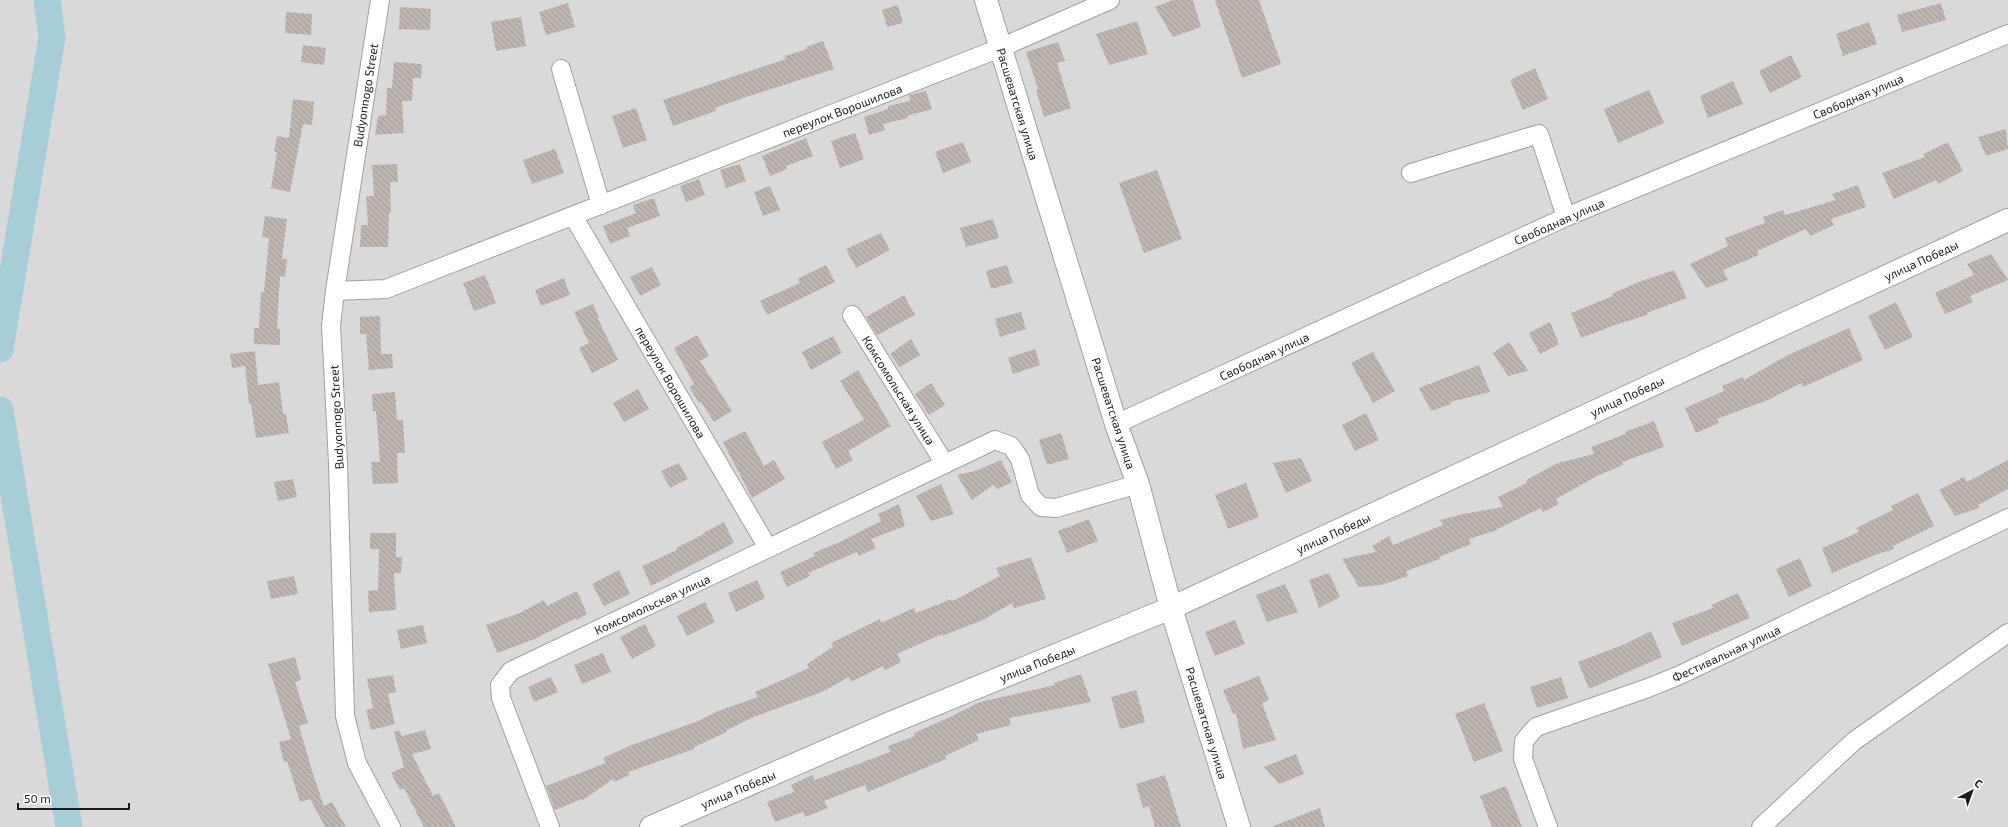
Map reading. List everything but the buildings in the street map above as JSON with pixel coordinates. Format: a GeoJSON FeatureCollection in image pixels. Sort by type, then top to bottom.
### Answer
{"type":"FeatureCollection","features":[{"type":"Feature","properties":{"kind":"street","name":"Budyonnogo Street"},"geometry":{"type":"LineString","coordinates":[[380,0],[335,291],[331,326],[338,463],[345,716],[357,763],[391,827]]}},
{"type":"Feature","properties":{"kind":"street","name":"Расшеватская улица"},"geometry":{"type":"LineString","coordinates":[[986,0],[1116,424],[1138,484],[1171,608],[1239,827]]}},
{"type":"Feature","properties":{"kind":"street","name":"переулок Ворошилова"},"geometry":{"type":"LineString","coordinates":[[335,291],[386,289],[1000,48],[1110,0]]}},
{"type":"Feature","properties":{"kind":"street","name":"Свободная улица"},"geometry":{"type":"LineString","coordinates":[[1116,424],[1566,217],[2008,34]]}},
{"type":"Feature","properties":{"kind":"street"},"geometry":{"type":"LineString","coordinates":[[561,69],[601,205]]}},
{"type":"Feature","properties":{"kind":"street"},"geometry":{"type":"LineString","coordinates":[[1411,173],[1539,134],[1566,217]]}},
{"type":"Feature","properties":{"kind":"street","name":"переулок Ворошилова"},"geometry":{"type":"LineString","coordinates":[[573,216],[768,548]]}},
{"type":"Feature","properties":{"kind":"street","name":"улица Победы"},"geometry":{"type":"LineString","coordinates":[[651,827],[890,723],[1171,608],[2008,220]]}},
{"type":"Feature","properties":{"kind":"street","name":"Комсомольская улица"},"geometry":{"type":"LineString","coordinates":[[852,315],[945,464]]}},
{"type":"Feature","properties":{"kind":"street","name":"Комсомольская улица"},"geometry":{"type":"LineString","coordinates":[[550,827],[501,698],[500,685],[511,671],[995,440],[1011,446],[1020,459],[1030,494],[1041,507],[1056,508],[1138,484]]}},
{"type":"Feature","properties":{"kind":"street","name":"Фестивальная улица"},"geometry":{"type":"LineString","coordinates":[[1548,827],[1523,759],[1524,742],[1536,727],[1648,688],[1680,675],[2008,518]]}},
{"type":"Feature","properties":{"kind":"street"},"geometry":{"type":"LineString","coordinates":[[1761,827],[1854,741],[2008,633]]}},
{"type":"Feature","properties":{"kind":"shaded area"},"geometry":{"type":"Polygon","coordinates":[[[0,0],[2008,0],[2008,827],[0,827],[0,0]]]}},
{"type":"Feature","properties":{"kind":"waterway"},"geometry":{"type":"LineString","coordinates":[[0,349],[52,37],[47,0]]}},
{"type":"Feature","properties":{"kind":"waterway"},"geometry":{"type":"LineString","coordinates":[[0,410],[69,827]]}}]}
